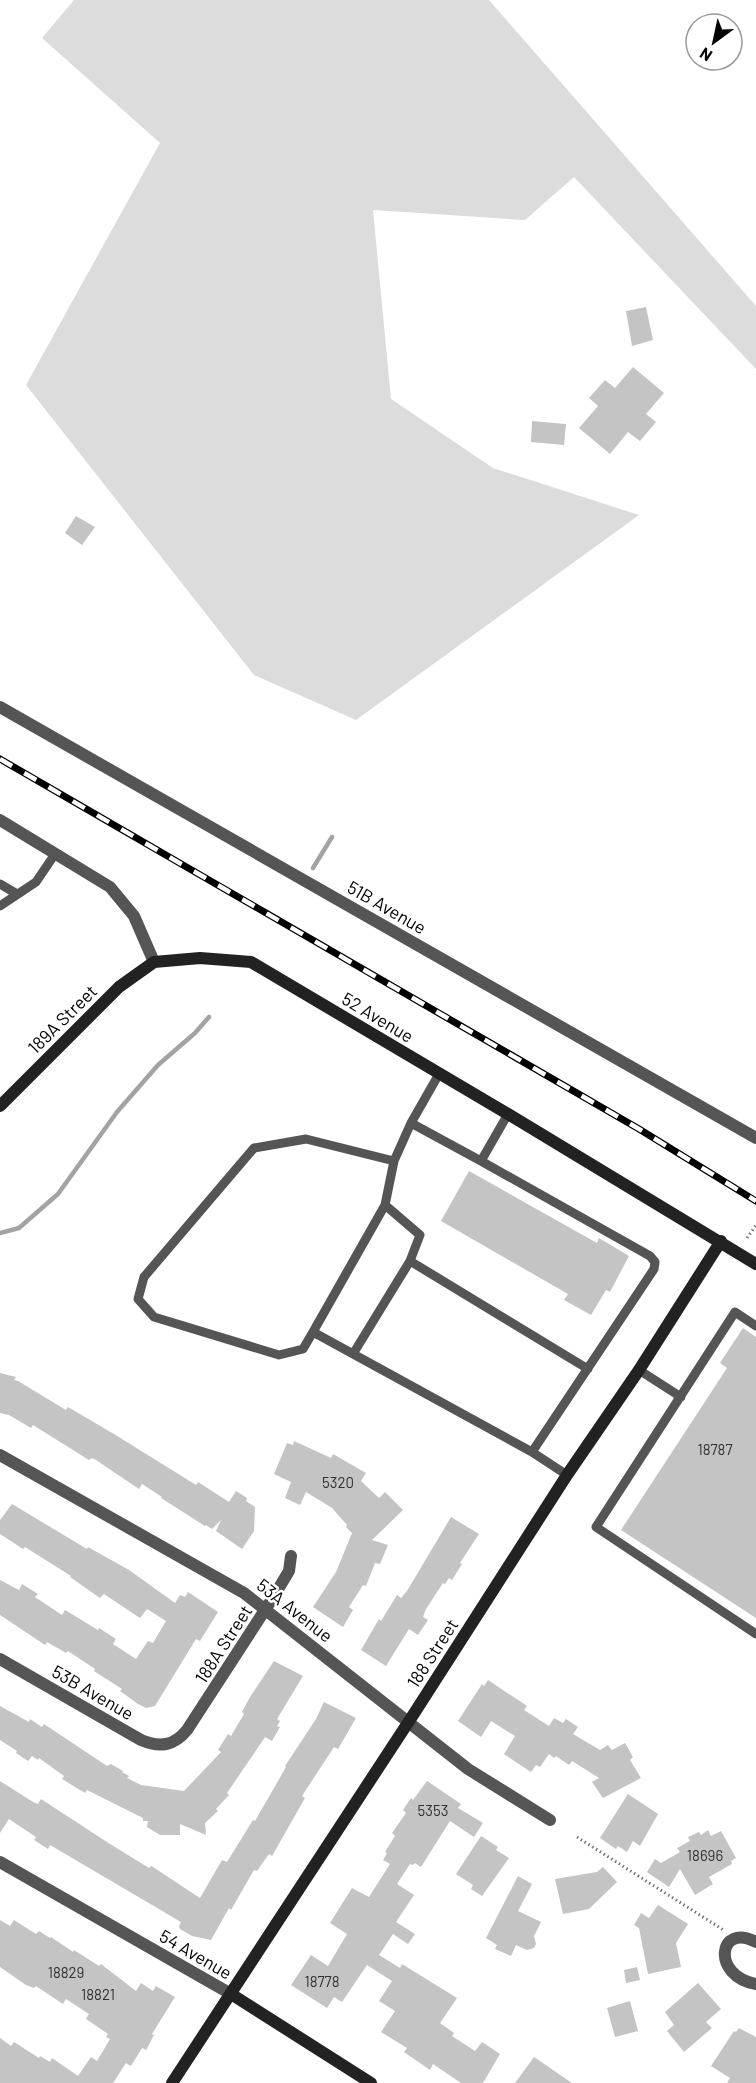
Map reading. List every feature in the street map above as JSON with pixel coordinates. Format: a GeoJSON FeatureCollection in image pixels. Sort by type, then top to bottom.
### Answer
{"type":"FeatureCollection","features":[{"type":"Feature","properties":{"kind":"street","name":"51B Avenue"},"geometry":{"type":"LineString","coordinates":[[0,707],[756,1138]]}},
{"type":"Feature","properties":{"kind":"street"},"geometry":{"type":"LineString","coordinates":[[0,820],[110,887],[134,916],[154,962]]}},
{"type":"Feature","properties":{"kind":"street","name":"52 Avenue"},"geometry":{"type":"LineString","coordinates":[[154,962],[200,958],[251,962],[756,1264]]}},
{"type":"Feature","properties":{"kind":"street","name":"189A Street"},"geometry":{"type":"LineString","coordinates":[[0,1106],[119,987],[154,962]]}},
{"type":"Feature","properties":{"kind":"street","name":"188 Street"},"geometry":{"type":"LineString","coordinates":[[172,2083],[721,1241]]}},
{"type":"Feature","properties":{"kind":"street","name":"53A Avenue"},"geometry":{"type":"LineString","coordinates":[[0,1455],[221,1579],[267,1609],[468,1769],[550,1820]]}},
{"type":"Feature","properties":{"kind":"street","name":"188A Street"},"geometry":{"type":"LineString","coordinates":[[171,1743],[188,1730],[267,1609],[289,1571],[291,1556]]}},
{"type":"Feature","properties":{"kind":"street","name":"53B Avenue"},"geometry":{"type":"LineString","coordinates":[[0,1659],[141,1740],[161,1746],[171,1743]]}},
{"type":"Feature","properties":{"kind":"street","name":"54 Avenue"},"geometry":{"type":"LineString","coordinates":[[0,1862],[231,1995],[371,2083]]}},
{"type":"Feature","properties":{"kind":"street"},"geometry":{"type":"LineString","coordinates":[[756,1942],[742,1937],[737,1938],[728,1944],[724,1960],[730,1970],[748,1983],[756,1984]]}},
{"type":"Feature","properties":{"kind":"lane"},"geometry":{"type":"LineString","coordinates":[[0,906],[36,882],[55,854]]}},
{"type":"Feature","properties":{"kind":"lane"},"geometry":{"type":"LineString","coordinates":[[0,884],[17,894]]}},
{"type":"Feature","properties":{"kind":"lane"},"geometry":{"type":"LineString","coordinates":[[394,1161],[306,1139],[254,1148],[144,1277],[138,1299],[154,1317],[279,1354],[303,1349],[385,1205],[394,1161],[411,1123],[439,1074]]}},
{"type":"Feature","properties":{"kind":"lane"},"geometry":{"type":"LineString","coordinates":[[481,1161],[508,1114]]}},
{"type":"Feature","properties":{"kind":"lane"},"geometry":{"type":"LineString","coordinates":[[411,1123],[650,1256],[655,1262],[654,1269],[532,1452]]}},
{"type":"Feature","properties":{"kind":"lane"},"geometry":{"type":"LineString","coordinates":[[353,1354],[410,1261],[420,1234],[385,1205]]}},
{"type":"Feature","properties":{"kind":"lane"},"geometry":{"type":"LineString","coordinates":[[410,1261],[588,1369]]}},
{"type":"Feature","properties":{"kind":"lane"},"geometry":{"type":"LineString","coordinates":[[756,1326],[735,1312],[596,1527],[756,1634]]}},
{"type":"Feature","properties":{"kind":"lane"},"geometry":{"type":"LineString","coordinates":[[313,1332],[532,1452],[567,1475]]}},
{"type":"Feature","properties":{"kind":"lane"},"geometry":{"type":"LineString","coordinates":[[639,1370],[681,1397]]}},
{"type":"Feature","properties":{"kind":"path"},"geometry":{"type":"LineString","coordinates":[[747,1238],[756,1225]]}},
{"type":"Feature","properties":{"kind":"path"},"geometry":{"type":"LineString","coordinates":[[577,1838],[726,1932]]}},
{"type":"Feature","properties":{"kind":"shaded area"},"geometry":{"type":"Polygon","coordinates":[[[74,0],[489,0],[756,306],[756,369],[574,177],[525,220],[373,210],[391,399],[493,468],[639,515],[356,720],[254,675],[26,385],[160,143],[42,38],[74,0]]]}},
{"type":"Feature","properties":{"kind":"building"},"geometry":{"type":"Polygon","coordinates":[[[646,307],[653,340],[632,346],[626,311],[646,307]]]}},
{"type":"Feature","properties":{"kind":"building"},"geometry":{"type":"Polygon","coordinates":[[[633,367],[664,393],[646,414],[656,422],[640,441],[628,432],[610,454],[579,428],[598,406],[589,398],[605,380],[615,388],[633,367]]]}},
{"type":"Feature","properties":{"kind":"building"},"geometry":{"type":"Polygon","coordinates":[[[532,421],[566,424],[564,445],[531,442],[532,421]]]}},
{"type":"Feature","properties":{"kind":"building"},"geometry":{"type":"Polygon","coordinates":[[[76,516],[95,527],[82,545],[65,533],[76,516]]]}},
{"type":"Feature","properties":{"kind":"building"},"geometry":{"type":"Polygon","coordinates":[[[469,1171],[597,1243],[599,1238],[629,1256],[610,1292],[606,1290],[591,1315],[564,1300],[568,1294],[441,1221],[469,1171]]]}},
{"type":"Feature","properties":{"kind":"building"},"geometry":{"type":"Polygon","coordinates":[[[743,1328],[756,1337],[756,1618],[621,1530],[727,1368],[720,1363],[743,1328]]]}},
{"type":"Feature","properties":{"kind":"building"},"geometry":{"type":"Polygon","coordinates":[[[0,1373],[16,1377],[14,1380],[66,1410],[68,1407],[196,1485],[198,1482],[229,1502],[236,1491],[247,1498],[246,1501],[255,1507],[254,1531],[242,1549],[216,1531],[221,1520],[212,1529],[205,1526],[142,1484],[139,1489],[96,1460],[92,1458],[89,1460],[33,1425],[31,1428],[9,1415],[0,1413],[0,1373]]]}},
{"type":"Feature","properties":{"kind":"building"},"geometry":{"type":"Polygon","coordinates":[[[294,1441],[331,1458],[333,1454],[366,1473],[361,1481],[379,1498],[385,1492],[403,1510],[372,1540],[388,1545],[380,1564],[375,1563],[366,1586],[363,1585],[349,1607],[353,1610],[343,1627],[313,1607],[336,1572],[352,1533],[332,1508],[306,1492],[300,1505],[285,1498],[291,1482],[274,1474],[287,1443],[293,1445],[294,1441]]]}},
{"type":"Feature","properties":{"kind":"building"},"geometry":{"type":"Polygon","coordinates":[[[12,1504],[87,1549],[88,1547],[129,1570],[175,1603],[180,1595],[185,1597],[188,1592],[218,1612],[200,1641],[196,1639],[155,1706],[146,1708],[138,1704],[120,1691],[122,1689],[68,1651],[66,1653],[47,1642],[45,1645],[0,1615],[0,1580],[19,1590],[22,1584],[38,1594],[35,1597],[62,1615],[65,1610],[116,1639],[113,1644],[136,1659],[148,1641],[153,1643],[166,1621],[147,1609],[140,1618],[104,1594],[100,1598],[71,1576],[0,1534],[0,1520],[12,1504]]]}},
{"type":"Feature","properties":{"kind":"building"},"geometry":{"type":"Polygon","coordinates":[[[451,1517],[479,1534],[452,1580],[449,1578],[445,1584],[443,1583],[426,1609],[423,1617],[428,1620],[418,1635],[409,1629],[386,1666],[361,1650],[379,1619],[381,1621],[397,1595],[401,1598],[407,1591],[451,1517]]]}},
{"type":"Feature","properties":{"kind":"building"},"geometry":{"type":"Polygon","coordinates":[[[274,1661],[303,1676],[277,1719],[280,1721],[277,1726],[280,1727],[272,1741],[265,1737],[227,1793],[229,1795],[216,1809],[218,1811],[205,1823],[206,1835],[180,1824],[180,1835],[160,1835],[147,1827],[148,1821],[143,1821],[143,1818],[87,1790],[85,1793],[62,1779],[64,1776],[39,1758],[38,1760],[32,1756],[28,1761],[0,1740],[0,1706],[29,1722],[30,1719],[42,1727],[44,1724],[107,1766],[111,1764],[123,1771],[129,1776],[127,1778],[141,1785],[184,1791],[221,1752],[218,1750],[228,1734],[231,1736],[244,1714],[242,1712],[250,1697],[274,1661]]]}},
{"type":"Feature","properties":{"kind":"building"},"geometry":{"type":"Polygon","coordinates":[[[488,1680],[527,1706],[524,1710],[549,1726],[554,1718],[563,1723],[566,1719],[578,1727],[573,1734],[600,1750],[608,1745],[612,1750],[625,1743],[633,1757],[630,1760],[641,1778],[603,1798],[592,1782],[599,1778],[572,1761],[569,1765],[549,1754],[540,1767],[536,1765],[531,1772],[504,1754],[515,1736],[491,1721],[481,1737],[458,1721],[482,1684],[484,1686],[488,1680]]]}},
{"type":"Feature","properties":{"kind":"building"},"geometry":{"type":"Polygon","coordinates":[[[324,1702],[356,1718],[338,1749],[334,1747],[302,1796],[305,1798],[272,1856],[269,1854],[257,1871],[254,1870],[211,1940],[192,1936],[180,1929],[181,1922],[50,1845],[48,1849],[34,1840],[36,1837],[9,1819],[0,1833],[0,1781],[33,1802],[38,1804],[41,1799],[200,1898],[222,1860],[227,1862],[253,1820],[255,1821],[324,1702]]]}},
{"type":"Feature","properties":{"kind":"building"},"geometry":{"type":"Polygon","coordinates":[[[427,1781],[461,1804],[458,1808],[483,1823],[474,1837],[450,1821],[421,1867],[415,1863],[410,1864],[397,1884],[414,1895],[396,1922],[415,1934],[408,1944],[393,1934],[379,1955],[400,1968],[402,1964],[457,1998],[440,2023],[454,2033],[452,2036],[475,2051],[482,2042],[500,2054],[483,2083],[461,2083],[433,2064],[430,2070],[404,2052],[407,2048],[381,2032],[395,2011],[379,2001],[392,1981],[367,1965],[342,2002],[334,1997],[327,2008],[291,1985],[311,1955],[328,1966],[347,1934],[330,1923],[352,1888],[369,1897],[390,1864],[383,1860],[395,1836],[392,1833],[406,1813],[403,1810],[427,1781]]]}},
{"type":"Feature","properties":{"kind":"building"},"geometry":{"type":"Polygon","coordinates":[[[628,1794],[658,1814],[640,1846],[633,1841],[627,1852],[618,1846],[616,1849],[600,1838],[628,1794]]]}},
{"type":"Feature","properties":{"kind":"building"},"geometry":{"type":"Polygon","coordinates":[[[708,1830],[711,1836],[721,1831],[736,1858],[731,1861],[732,1864],[709,1877],[713,1884],[695,1895],[680,1869],[669,1887],[647,1872],[655,1859],[661,1863],[680,1852],[677,1848],[690,1841],[688,1837],[699,1832],[701,1835],[708,1830]]]}},
{"type":"Feature","properties":{"kind":"building"},"geometry":{"type":"Polygon","coordinates":[[[481,1836],[498,1847],[496,1850],[509,1858],[482,1896],[471,1889],[473,1885],[456,1874],[481,1836]]]}},
{"type":"Feature","properties":{"kind":"building"},"geometry":{"type":"Polygon","coordinates":[[[603,1867],[617,1882],[589,1909],[563,1914],[555,1879],[597,1872],[603,1867]]]}},
{"type":"Feature","properties":{"kind":"building"},"geometry":{"type":"Polygon","coordinates":[[[518,1876],[532,1884],[518,1911],[541,1922],[534,1936],[536,1944],[534,1948],[527,1950],[516,1945],[511,1956],[495,1949],[497,1945],[486,1938],[518,1876]]]}},
{"type":"Feature","properties":{"kind":"building"},"geometry":{"type":"Polygon","coordinates":[[[658,1905],[688,1924],[676,1943],[681,1967],[648,1974],[639,1928],[634,1925],[641,1913],[649,1918],[658,1905]]]}},
{"type":"Feature","properties":{"kind":"building"},"geometry":{"type":"Polygon","coordinates":[[[0,1920],[10,1926],[14,1920],[36,1934],[39,1931],[51,1937],[73,1952],[74,1950],[99,1966],[101,1964],[136,1991],[141,1983],[153,1991],[156,1986],[175,1997],[152,2034],[154,2035],[146,2050],[142,2048],[131,2066],[126,2063],[113,2083],[0,2083],[0,2038],[11,2046],[14,2042],[39,2058],[40,2056],[50,2062],[52,2058],[78,2076],[91,2057],[97,2061],[110,2039],[106,2037],[108,2034],[86,2019],[89,2014],[66,1999],[63,2004],[36,1986],[34,1988],[26,1985],[0,1967],[0,1920]]]}},
{"type":"Feature","properties":{"kind":"building"},"geometry":{"type":"Polygon","coordinates":[[[637,1967],[640,1980],[626,1983],[624,1970],[637,1967]]]}},
{"type":"Feature","properties":{"kind":"building"},"geometry":{"type":"Polygon","coordinates":[[[698,1983],[721,2009],[706,2022],[712,2028],[684,2052],[667,2031],[674,2025],[665,2012],[698,1983]]]}},
{"type":"Feature","properties":{"kind":"building"},"geometry":{"type":"Polygon","coordinates":[[[630,2001],[638,2031],[615,2037],[607,2008],[630,2001]]]}},
{"type":"Feature","properties":{"kind":"building"},"geometry":{"type":"Polygon","coordinates":[[[739,2028],[756,2037],[756,2083],[727,2083],[730,2078],[711,2066],[734,2031],[736,2032],[739,2028]]]}},
{"type":"Feature","properties":{"kind":"building"},"geometry":{"type":"Polygon","coordinates":[[[534,2057],[572,2083],[515,2083],[534,2057]]]}},
{"type":"Feature","properties":{"kind":"waterway"},"geometry":{"type":"LineString","coordinates":[[313,868],[332,837]]}},
{"type":"Feature","properties":{"kind":"waterway"},"geometry":{"type":"LineString","coordinates":[[0,1233],[19,1228],[58,1194],[117,1112],[158,1065],[195,1033],[209,1017]]}},
{"type":"Feature","properties":{"kind":"railway"},"geometry":{"type":"LineString","coordinates":[[0,759],[639,1129],[756,1201]]}}]}
